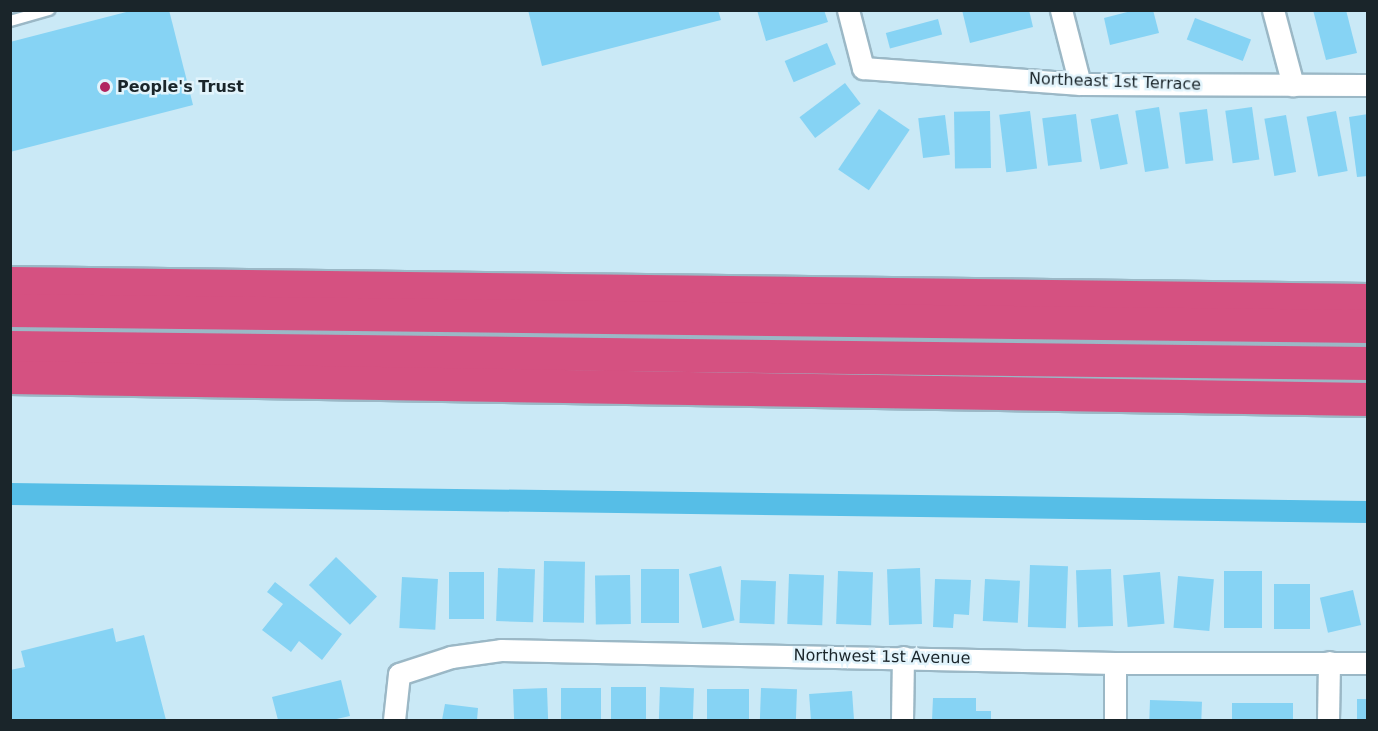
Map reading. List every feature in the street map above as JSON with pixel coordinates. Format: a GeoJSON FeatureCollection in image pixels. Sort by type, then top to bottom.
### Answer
{"type":"FeatureCollection","features":[{"type":"Feature","properties":{"kind":"highway"},"geometry":{"type":"LineString","coordinates":[[10,283],[1368,300]]}},
{"type":"Feature","properties":{"kind":"highway"},"geometry":{"type":"LineString","coordinates":[[10,310],[1368,326]]}},
{"type":"Feature","properties":{"kind":"highway"},"geometry":{"type":"LineString","coordinates":[[10,347],[1368,363]]}},
{"type":"Feature","properties":{"kind":"highway"},"geometry":{"type":"LineString","coordinates":[[10,377],[1368,399]]}},
{"type":"Feature","properties":{"kind":"street","name":"Northeast 1st Terrace"},"geometry":{"type":"LineString","coordinates":[[848,10],[863,68],[1080,84],[1368,85]]}},
{"type":"Feature","properties":{"kind":"street"},"geometry":{"type":"LineString","coordinates":[[1061,10],[1080,84]]}},
{"type":"Feature","properties":{"kind":"street"},"geometry":{"type":"LineString","coordinates":[[1273,10],[1293,85]]}},
{"type":"Feature","properties":{"kind":"street","name":"Northwest 1st Avenue"},"geometry":{"type":"LineString","coordinates":[[394,720],[399,674],[451,657],[501,651],[903,657],[1115,663],[1368,663]]}},
{"type":"Feature","properties":{"kind":"street"},"geometry":{"type":"LineString","coordinates":[[902,720],[903,657]]}},
{"type":"Feature","properties":{"kind":"street"},"geometry":{"type":"LineString","coordinates":[[1328,720],[1329,662]]}},
{"type":"Feature","properties":{"kind":"street"},"geometry":{"type":"LineString","coordinates":[[1115,663],[1115,720]]}},
{"type":"Feature","properties":{"kind":"lane"},"geometry":{"type":"LineString","coordinates":[[10,21],[49,10]]}},
{"type":"Feature","properties":{"kind":"building"},"geometry":{"type":"Polygon","coordinates":[[[134,10],[169,10],[193,105],[10,152],[10,42],[134,10]]]}},
{"type":"Feature","properties":{"kind":"building"},"geometry":{"type":"Polygon","coordinates":[[[528,10],[718,10],[721,20],[542,66],[528,10]]]}},
{"type":"Feature","properties":{"kind":"building"},"geometry":{"type":"Polygon","coordinates":[[[757,10],[824,10],[828,22],[766,41],[757,10]]]}},
{"type":"Feature","properties":{"kind":"building"},"geometry":{"type":"Polygon","coordinates":[[[962,10],[1029,10],[1033,27],[970,43],[962,10]]]}},
{"type":"Feature","properties":{"kind":"building"},"geometry":{"type":"Polygon","coordinates":[[[1135,10],[1153,10],[1159,33],[1110,45],[1104,18],[1135,10]]]}},
{"type":"Feature","properties":{"kind":"building"},"geometry":{"type":"Polygon","coordinates":[[[1313,10],[1346,10],[1357,53],[1326,60],[1313,10]]]}},
{"type":"Feature","properties":{"kind":"building"},"geometry":{"type":"Polygon","coordinates":[[[1195,18],[1251,40],[1243,61],[1187,39],[1195,18]]]}},
{"type":"Feature","properties":{"kind":"building"},"geometry":{"type":"Polygon","coordinates":[[[938,19],[942,34],[890,48],[886,33],[938,19]]]}},
{"type":"Feature","properties":{"kind":"building"},"geometry":{"type":"Polygon","coordinates":[[[827,43],[836,64],[794,82],[785,61],[827,43]]]}},
{"type":"Feature","properties":{"kind":"building"},"geometry":{"type":"Polygon","coordinates":[[[845,83],[861,104],[815,138],[799,117],[845,83]]]}},
{"type":"Feature","properties":{"kind":"building"},"geometry":{"type":"Polygon","coordinates":[[[1159,107],[1169,168],[1145,172],[1135,111],[1159,107]]]}},
{"type":"Feature","properties":{"kind":"building"},"geometry":{"type":"Polygon","coordinates":[[[1252,107],[1259,159],[1233,163],[1225,111],[1252,107]]]}},
{"type":"Feature","properties":{"kind":"building"},"geometry":{"type":"Polygon","coordinates":[[[879,109],[910,130],[869,190],[838,170],[879,109]]]}},
{"type":"Feature","properties":{"kind":"building"},"geometry":{"type":"Polygon","coordinates":[[[1207,109],[1213,161],[1186,164],[1179,112],[1207,109]]]}},
{"type":"Feature","properties":{"kind":"building"},"geometry":{"type":"Polygon","coordinates":[[[990,111],[991,168],[955,169],[954,112],[990,111]]]}},
{"type":"Feature","properties":{"kind":"building"},"geometry":{"type":"Polygon","coordinates":[[[1030,111],[1037,169],[1006,172],[999,115],[1030,111]]]}},
{"type":"Feature","properties":{"kind":"building"},"geometry":{"type":"Polygon","coordinates":[[[1336,111],[1348,171],[1318,177],[1307,117],[1336,111]]]}},
{"type":"Feature","properties":{"kind":"building"},"geometry":{"type":"Polygon","coordinates":[[[1076,114],[1082,162],[1048,166],[1042,118],[1076,114]]]}},
{"type":"Feature","properties":{"kind":"building"},"geometry":{"type":"Polygon","coordinates":[[[1118,114],[1128,164],[1100,169],[1091,119],[1118,114]]]}},
{"type":"Feature","properties":{"kind":"building"},"geometry":{"type":"Polygon","coordinates":[[[1368,114],[1368,176],[1357,177],[1349,117],[1368,114]]]}},
{"type":"Feature","properties":{"kind":"building"},"geometry":{"type":"Polygon","coordinates":[[[945,115],[950,155],[923,158],[918,118],[945,115]]]}},
{"type":"Feature","properties":{"kind":"building"},"geometry":{"type":"Polygon","coordinates":[[[1286,115],[1296,172],[1274,176],[1264,119],[1286,115]]]}},
{"type":"Feature","properties":{"kind":"building"},"geometry":{"type":"Polygon","coordinates":[[[336,557],[377,597],[350,625],[309,585],[336,557]]]}},
{"type":"Feature","properties":{"kind":"building"},"geometry":{"type":"Polygon","coordinates":[[[544,561],[585,562],[584,623],[543,622],[544,561]]]}},
{"type":"Feature","properties":{"kind":"building"},"geometry":{"type":"Polygon","coordinates":[[[1030,565],[1068,566],[1066,628],[1028,627],[1030,565]]]}},
{"type":"Feature","properties":{"kind":"building"},"geometry":{"type":"Polygon","coordinates":[[[721,566],[735,620],[703,628],[689,574],[721,566]]]}},
{"type":"Feature","properties":{"kind":"building"},"geometry":{"type":"Polygon","coordinates":[[[498,568],[535,569],[533,622],[496,621],[498,568]]]}},
{"type":"Feature","properties":{"kind":"building"},"geometry":{"type":"Polygon","coordinates":[[[920,568],[922,624],[889,625],[887,569],[920,568]]]}},
{"type":"Feature","properties":{"kind":"building"},"geometry":{"type":"Polygon","coordinates":[[[641,569],[679,569],[679,623],[641,623],[641,569]]]}},
{"type":"Feature","properties":{"kind":"building"},"geometry":{"type":"Polygon","coordinates":[[[1111,569],[1113,626],[1078,627],[1076,570],[1111,569]]]}},
{"type":"Feature","properties":{"kind":"building"},"geometry":{"type":"Polygon","coordinates":[[[838,571],[873,572],[871,625],[836,624],[838,571]]]}},
{"type":"Feature","properties":{"kind":"building"},"geometry":{"type":"Polygon","coordinates":[[[1224,571],[1262,571],[1262,628],[1224,628],[1224,571]]]}},
{"type":"Feature","properties":{"kind":"building"},"geometry":{"type":"Polygon","coordinates":[[[449,572],[484,572],[484,619],[449,619],[449,572]]]}},
{"type":"Feature","properties":{"kind":"building"},"geometry":{"type":"Polygon","coordinates":[[[1160,572],[1165,624],[1128,627],[1123,575],[1160,572]]]}},
{"type":"Feature","properties":{"kind":"building"},"geometry":{"type":"Polygon","coordinates":[[[789,574],[824,575],[822,625],[787,624],[789,574]]]}},
{"type":"Feature","properties":{"kind":"building"},"geometry":{"type":"Polygon","coordinates":[[[630,575],[631,624],[596,625],[595,576],[630,575]]]}},
{"type":"Feature","properties":{"kind":"building"},"geometry":{"type":"Polygon","coordinates":[[[1178,576],[1214,579],[1209,631],[1173,628],[1178,576]]]}},
{"type":"Feature","properties":{"kind":"building"},"geometry":{"type":"Polygon","coordinates":[[[402,577],[438,579],[435,630],[399,628],[402,577]]]}},
{"type":"Feature","properties":{"kind":"building"},"geometry":{"type":"Polygon","coordinates":[[[935,579],[971,580],[969,615],[954,614],[953,628],[933,627],[935,579]]]}},
{"type":"Feature","properties":{"kind":"building"},"geometry":{"type":"Polygon","coordinates":[[[985,579],[1020,581],[1018,623],[983,621],[985,579]]]}},
{"type":"Feature","properties":{"kind":"building"},"geometry":{"type":"Polygon","coordinates":[[[741,580],[776,581],[774,624],[739,623],[741,580]]]}},
{"type":"Feature","properties":{"kind":"building"},"geometry":{"type":"Polygon","coordinates":[[[275,582],[342,634],[322,660],[299,641],[291,652],[262,630],[283,604],[267,592],[275,582]]]}},
{"type":"Feature","properties":{"kind":"building"},"geometry":{"type":"Polygon","coordinates":[[[1274,584],[1310,584],[1310,629],[1274,629],[1274,584]]]}},
{"type":"Feature","properties":{"kind":"building"},"geometry":{"type":"Polygon","coordinates":[[[1353,590],[1361,625],[1328,633],[1320,598],[1353,590]]]}},
{"type":"Feature","properties":{"kind":"building"},"geometry":{"type":"Polygon","coordinates":[[[113,628],[116,642],[144,635],[166,720],[10,720],[10,670],[25,667],[21,651],[113,628]]]}},
{"type":"Feature","properties":{"kind":"building"},"geometry":{"type":"Polygon","coordinates":[[[341,680],[350,716],[332,720],[278,720],[272,697],[341,680]]]}},
{"type":"Feature","properties":{"kind":"building"},"geometry":{"type":"Polygon","coordinates":[[[611,687],[646,687],[646,720],[611,720],[611,687]]]}},
{"type":"Feature","properties":{"kind":"building"},"geometry":{"type":"Polygon","coordinates":[[[660,687],[694,688],[693,720],[659,720],[660,687]]]}},
{"type":"Feature","properties":{"kind":"building"},"geometry":{"type":"Polygon","coordinates":[[[547,688],[548,720],[514,720],[513,689],[547,688]]]}},
{"type":"Feature","properties":{"kind":"building"},"geometry":{"type":"Polygon","coordinates":[[[561,688],[601,688],[601,720],[561,720],[561,688]]]}},
{"type":"Feature","properties":{"kind":"building"},"geometry":{"type":"Polygon","coordinates":[[[761,688],[797,689],[796,720],[760,720],[761,688]]]}},
{"type":"Feature","properties":{"kind":"building"},"geometry":{"type":"Polygon","coordinates":[[[707,689],[749,689],[749,720],[707,720],[707,689]]]}},
{"type":"Feature","properties":{"kind":"building"},"geometry":{"type":"Polygon","coordinates":[[[852,691],[854,720],[811,720],[809,694],[852,691]]]}},
{"type":"Feature","properties":{"kind":"building"},"geometry":{"type":"Polygon","coordinates":[[[933,698],[976,698],[976,711],[991,711],[991,720],[932,720],[933,698]]]}},
{"type":"Feature","properties":{"kind":"building"},"geometry":{"type":"Polygon","coordinates":[[[1357,699],[1368,699],[1368,720],[1357,720],[1357,699]]]}},
{"type":"Feature","properties":{"kind":"building"},"geometry":{"type":"Polygon","coordinates":[[[1150,700],[1202,702],[1201,720],[1149,720],[1150,700]]]}},
{"type":"Feature","properties":{"kind":"building"},"geometry":{"type":"Polygon","coordinates":[[[1232,703],[1293,703],[1293,720],[1232,720],[1232,703]]]}},
{"type":"Feature","properties":{"kind":"building"},"geometry":{"type":"Polygon","coordinates":[[[445,704],[478,708],[477,720],[442,720],[445,704]]]}},
{"type":"Feature","properties":{"kind":"waterway"},"geometry":{"type":"LineString","coordinates":[[10,494],[1368,512]]}},
{"type":"Feature","properties":{"kind":"place","name":"People's Trust"},"geometry":{"type":"Point","coordinates":[105,87]}}]}
